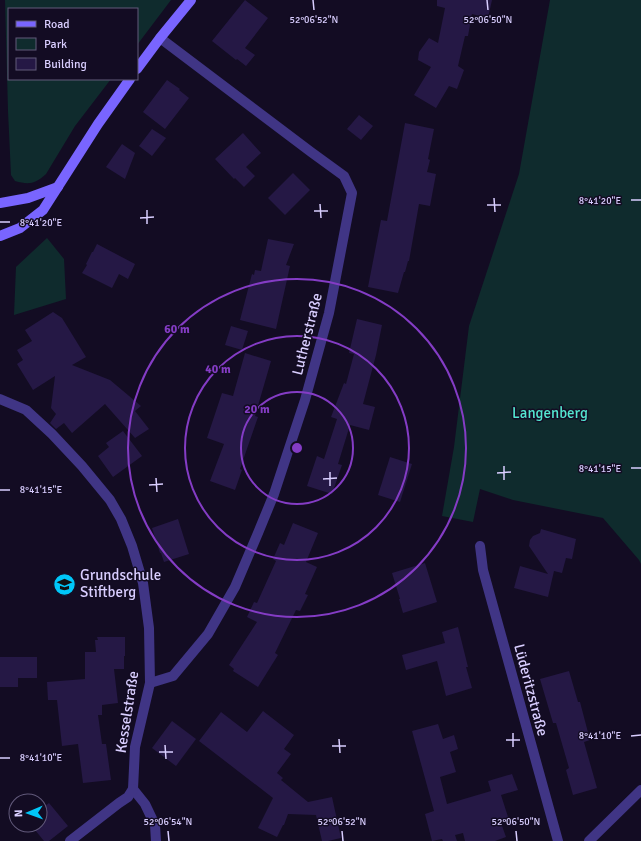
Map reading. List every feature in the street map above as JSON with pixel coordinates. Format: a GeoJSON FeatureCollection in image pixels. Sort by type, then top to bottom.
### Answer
{"type":"FeatureCollection","features":[{"type":"Feature","properties":{"kind":"street"},"geometry":{"type":"LineString","coordinates":[[138,68],[190,0]]}},
{"type":"Feature","properties":{"kind":"street","name":"Lutherstraße"},"geometry":{"type":"LineString","coordinates":[[150,683],[173,676],[208,634],[235,587],[258,533],[274,494],[305,400],[329,313],[352,193],[344,176],[160,38]]}},
{"type":"Feature","properties":{"kind":"street"},"geometry":{"type":"LineString","coordinates":[[0,236],[20,228],[43,210],[98,124],[129,80]]}},
{"type":"Feature","properties":{"kind":"street"},"geometry":{"type":"LineString","coordinates":[[0,203],[28,198],[58,187]]}},
{"type":"Feature","properties":{"kind":"street","name":"Kesselstraße"},"geometry":{"type":"LineString","coordinates":[[0,399],[26,410],[52,434],[87,472],[110,500],[121,519],[132,546],[143,583],[149,628],[150,683],[135,747],[133,790]]}},
{"type":"Feature","properties":{"kind":"street","name":"Lüderitzstraße"},"geometry":{"type":"LineString","coordinates":[[480,546],[483,570],[558,841]]}},
{"type":"Feature","properties":{"kind":"street"},"geometry":{"type":"LineString","coordinates":[[70,841],[128,797],[133,790],[145,804],[155,825],[156,841]]}},
{"type":"Feature","properties":{"kind":"street"},"geometry":{"type":"LineString","coordinates":[[589,841],[641,790]]}},
{"type":"Feature","properties":{"kind":"green space"},"geometry":{"type":"Polygon","coordinates":[[[5,0],[171,0],[138,44],[138,8],[8,8],[8,80],[110,80],[75,126],[46,174],[32,183],[15,181],[11,175],[5,0]]]}},
{"type":"Feature","properties":{"kind":"green space","name":"Langenberg"},"geometry":{"type":"Polygon","coordinates":[[[550,0],[641,0],[641,564],[603,518],[513,500],[480,489],[473,522],[442,516],[454,447],[469,326],[519,174],[550,0]]]}},
{"type":"Feature","properties":{"kind":"green space"},"geometry":{"type":"Polygon","coordinates":[[[47,238],[64,259],[66,299],[14,315],[16,267],[47,238]]]}},
{"type":"Feature","properties":{"kind":"building"},"geometry":{"type":"Polygon","coordinates":[[[245,0],[268,18],[245,48],[255,55],[246,66],[212,41],[245,0]]]}},
{"type":"Feature","properties":{"kind":"building"},"geometry":{"type":"Polygon","coordinates":[[[437,0],[492,0],[488,18],[472,14],[468,36],[465,36],[458,66],[464,70],[457,89],[449,86],[436,108],[414,95],[431,67],[418,60],[419,52],[429,38],[438,43],[445,8],[437,6],[437,0]]]}},
{"type":"Feature","properties":{"kind":"building"},"geometry":{"type":"Polygon","coordinates":[[[167,80],[180,89],[179,90],[189,98],[165,129],[143,112],[167,80]]]}},
{"type":"Feature","properties":{"kind":"building"},"geometry":{"type":"Polygon","coordinates":[[[359,115],[373,126],[361,140],[347,129],[359,115]]]}},
{"type":"Feature","properties":{"kind":"building"},"geometry":{"type":"Polygon","coordinates":[[[405,123],[434,129],[427,172],[436,174],[430,206],[419,204],[409,261],[398,293],[368,287],[381,220],[387,221],[405,123]]]}},
{"type":"Feature","properties":{"kind":"building"},"geometry":{"type":"Polygon","coordinates":[[[152,129],[166,138],[152,156],[139,146],[152,129]]]}},
{"type":"Feature","properties":{"kind":"building"},"geometry":{"type":"Polygon","coordinates":[[[243,133],[261,153],[246,167],[255,176],[244,187],[215,159],[243,133]]]}},
{"type":"Feature","properties":{"kind":"building"},"geometry":{"type":"Polygon","coordinates":[[[122,144],[135,153],[125,179],[106,167],[122,144]]]}},
{"type":"Feature","properties":{"kind":"building"},"geometry":{"type":"Polygon","coordinates":[[[293,173],[310,190],[285,215],[268,198],[293,173]]]}},
{"type":"Feature","properties":{"kind":"building"},"geometry":{"type":"Polygon","coordinates":[[[268,239],[294,244],[286,265],[290,266],[276,329],[240,320],[252,274],[254,275],[255,270],[261,271],[268,239]]]}},
{"type":"Feature","properties":{"kind":"building"},"geometry":{"type":"Polygon","coordinates":[[[97,244],[135,264],[128,279],[119,274],[112,288],[82,273],[97,244]]]}},
{"type":"Feature","properties":{"kind":"building"},"geometry":{"type":"Polygon","coordinates":[[[53,312],[62,318],[86,357],[72,365],[110,380],[141,406],[135,411],[149,429],[135,438],[105,404],[72,433],[64,423],[56,429],[50,423],[56,414],[51,408],[55,376],[33,390],[17,364],[23,360],[17,350],[32,341],[25,330],[53,312]]]}},
{"type":"Feature","properties":{"kind":"building"},"geometry":{"type":"Polygon","coordinates":[[[357,319],[382,325],[363,404],[375,407],[369,430],[350,425],[338,464],[342,465],[332,494],[307,486],[317,456],[324,459],[337,419],[331,417],[344,383],[346,384],[354,354],[349,353],[357,319]]]}},
{"type":"Feature","properties":{"kind":"building"},"geometry":{"type":"Polygon","coordinates":[[[231,326],[248,331],[242,350],[225,345],[231,326]]]}},
{"type":"Feature","properties":{"kind":"building"},"geometry":{"type":"Polygon","coordinates":[[[245,353],[271,361],[255,416],[258,417],[240,469],[242,470],[235,490],[210,481],[224,444],[207,438],[222,393],[233,396],[245,353]]]}},
{"type":"Feature","properties":{"kind":"building"},"geometry":{"type":"Polygon","coordinates":[[[123,431],[142,456],[113,477],[98,456],[109,447],[106,443],[123,431]]]}},
{"type":"Feature","properties":{"kind":"building"},"geometry":{"type":"Polygon","coordinates":[[[390,457],[412,464],[400,502],[378,495],[390,457]]]}},
{"type":"Feature","properties":{"kind":"building"},"geometry":{"type":"Polygon","coordinates":[[[178,519],[189,554],[164,562],[152,528],[178,519]]]}},
{"type":"Feature","properties":{"kind":"building"},"geometry":{"type":"Polygon","coordinates":[[[293,523],[318,533],[306,562],[317,567],[305,594],[308,595],[300,611],[296,610],[275,653],[278,655],[258,687],[233,671],[234,669],[229,665],[257,622],[247,617],[254,602],[257,603],[276,561],[273,559],[280,543],[284,545],[293,523]]]}},
{"type":"Feature","properties":{"kind":"building"},"geometry":{"type":"Polygon","coordinates":[[[541,529],[576,539],[572,559],[566,558],[562,573],[554,571],[548,597],[514,588],[520,566],[548,574],[529,546],[530,540],[533,536],[540,533],[541,529]]]}},
{"type":"Feature","properties":{"kind":"building"},"geometry":{"type":"Polygon","coordinates":[[[425,563],[437,602],[403,613],[392,573],[425,563]]]}},
{"type":"Feature","properties":{"kind":"building"},"geometry":{"type":"Polygon","coordinates":[[[458,627],[472,688],[446,696],[437,661],[406,670],[402,655],[445,643],[442,632],[458,627]]]}},
{"type":"Feature","properties":{"kind":"building"},"geometry":{"type":"Polygon","coordinates":[[[97,637],[125,637],[124,669],[114,669],[118,703],[102,705],[102,715],[98,715],[102,744],[106,744],[111,780],[83,783],[78,744],[62,746],[57,700],[48,700],[47,682],[85,679],[85,652],[96,652],[95,640],[98,640],[97,637]]]}},
{"type":"Feature","properties":{"kind":"building"},"geometry":{"type":"Polygon","coordinates":[[[0,657],[37,657],[37,678],[18,678],[18,687],[0,687],[0,657]]]}},
{"type":"Feature","properties":{"kind":"building"},"geometry":{"type":"Polygon","coordinates":[[[569,671],[578,702],[580,702],[590,740],[584,742],[597,788],[573,795],[566,770],[569,768],[556,723],[553,723],[540,679],[569,671]]]}},
{"type":"Feature","properties":{"kind":"building"},"geometry":{"type":"Polygon","coordinates":[[[263,711],[294,735],[284,749],[291,754],[277,773],[283,778],[281,780],[308,802],[332,797],[341,838],[322,841],[316,815],[288,814],[277,837],[258,828],[273,798],[199,741],[221,712],[247,732],[263,711]]]}},
{"type":"Feature","properties":{"kind":"building"},"geometry":{"type":"Polygon","coordinates":[[[172,721],[196,739],[176,766],[152,748],[172,721]]]}},
{"type":"Feature","properties":{"kind":"building"},"geometry":{"type":"Polygon","coordinates":[[[438,724],[443,739],[454,735],[458,749],[450,752],[456,772],[440,777],[447,804],[491,791],[488,781],[512,774],[518,790],[501,795],[509,820],[501,823],[506,837],[495,841],[465,841],[463,833],[455,835],[457,841],[443,841],[442,839],[432,841],[425,814],[434,811],[412,731],[438,724]]]}},
{"type":"Feature","properties":{"kind":"building"},"geometry":{"type":"Polygon","coordinates":[[[49,803],[68,826],[49,841],[44,841],[38,833],[48,833],[49,803]]]}},
{"type":"Feature","properties":{"kind":"place","name":"Grundschule Stiftberg"},"geometry":{"type":"Point","coordinates":[65,584]}}]}
